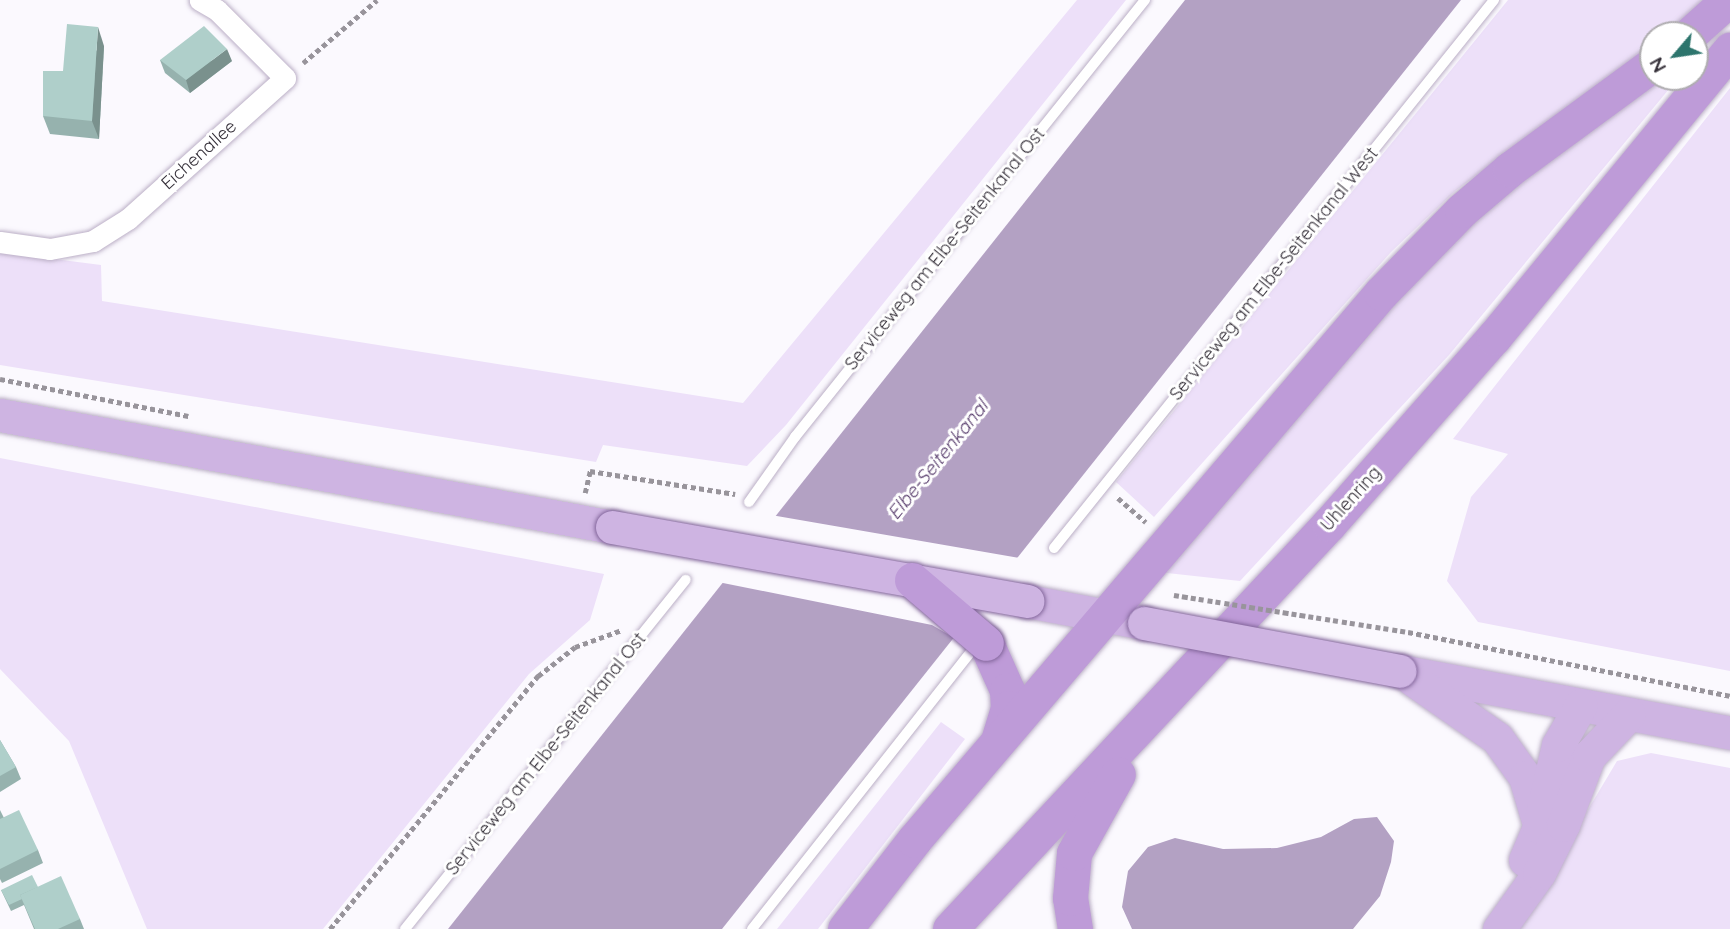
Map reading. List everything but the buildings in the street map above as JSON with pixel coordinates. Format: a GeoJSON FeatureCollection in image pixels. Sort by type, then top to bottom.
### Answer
{"type":"FeatureCollection","features":[{"type":"Feature","properties":{"kind":"highway"},"geometry":{"type":"LineString","coordinates":[[1705,21],[1728,0]]}},
{"type":"Feature","properties":{"kind":"highway","name":"Uhlenring"},"geometry":{"type":"LineString","coordinates":[[950,929],[1168,697],[1494,337],[1730,50]]}},
{"type":"Feature","properties":{"kind":"highway"},"geometry":{"type":"LineString","coordinates":[[845,929],[914,840],[997,745],[1303,379],[1462,210],[1558,131],[1639,74]]}},
{"type":"Feature","properties":{"kind":"highway"},"geometry":{"type":"LineString","coordinates":[[912,580],[979,646],[1007,690],[1008,708],[997,745]]}},
{"type":"Feature","properties":{"kind":"highway"},"geometry":{"type":"LineString","coordinates":[[1075,929],[1070,876],[1082,832],[1168,697]]}},
{"type":"Feature","properties":{"kind":"main road"},"geometry":{"type":"LineString","coordinates":[[0,415],[1105,615],[1730,733]]}},
{"type":"Feature","properties":{"kind":"main road"},"geometry":{"type":"LineString","coordinates":[[1400,671],[1497,738],[1525,776],[1539,827]]}},
{"type":"Feature","properties":{"kind":"main road"},"geometry":{"type":"LineString","coordinates":[[1581,705],[1589,756]]}},
{"type":"Feature","properties":{"kind":"main road"},"geometry":{"type":"LineString","coordinates":[[1479,929],[1514,881],[1539,827],[1558,745],[1581,705]]}},
{"type":"Feature","properties":{"kind":"main road"},"geometry":{"type":"LineString","coordinates":[[1499,929],[1539,873],[1563,825],[1589,756],[1629,714]]}},
{"type":"Feature","properties":{"kind":"street"},"geometry":{"type":"LineString","coordinates":[[200,0],[217,10],[285,78]]}},
{"type":"Feature","properties":{"kind":"street","name":"Eichenallee"},"geometry":{"type":"LineString","coordinates":[[0,242],[50,249],[93,241],[128,219],[285,78]]}},
{"type":"Feature","properties":{"kind":"lane","name":"Serviceweg am Elbe-Seitenkanal Ost"},"geometry":{"type":"LineString","coordinates":[[751,499],[795,437],[1145,0]]}},
{"type":"Feature","properties":{"kind":"lane","name":"Serviceweg am Elbe-Seitenkanal West"},"geometry":{"type":"LineString","coordinates":[[1054,548],[1494,0]]}},
{"type":"Feature","properties":{"kind":"lane","name":"Serviceweg am Elbe-Seitenkanal Ost"},"geometry":{"type":"LineString","coordinates":[[405,929],[686,580]]}},
{"type":"Feature","properties":{"kind":"lane"},"geometry":{"type":"LineString","coordinates":[[752,929],[979,646]]}},
{"type":"Feature","properties":{"kind":"path"},"geometry":{"type":"LineString","coordinates":[[285,78],[377,0]]}},
{"type":"Feature","properties":{"kind":"path"},"geometry":{"type":"LineString","coordinates":[[584,494],[590,471],[751,499]]}},
{"type":"Feature","properties":{"kind":"path"},"geometry":{"type":"LineString","coordinates":[[1120,499],[1152,527]]}},
{"type":"Feature","properties":{"kind":"path"},"geometry":{"type":"LineString","coordinates":[[1174,595],[1408,632],[1730,696]]}},
{"type":"Feature","properties":{"kind":"path"},"geometry":{"type":"LineString","coordinates":[[330,929],[538,676],[575,647],[658,615]]}},
{"type":"Feature","properties":{"kind":"shaded area"},"geometry":{"type":"Polygon","coordinates":[[[1077,0],[1126,0],[786,425],[747,466],[603,445],[596,462],[0,365],[0,252],[101,265],[102,301],[743,403],[1077,0]]]}},
{"type":"Feature","properties":{"kind":"shaded area"},"geometry":{"type":"Polygon","coordinates":[[[1508,0],[1707,0],[1681,21],[1639,21],[1639,54],[1455,191],[1391,252],[1154,517],[1116,482],[1508,0]]]}},
{"type":"Feature","properties":{"kind":"shaded area"},"geometry":{"type":"Polygon","coordinates":[[[1730,88],[1730,671],[1478,622],[1447,581],[1471,497],[1508,454],[1453,439],[1730,88]]]}},
{"type":"Feature","properties":{"kind":"shaded area"},"geometry":{"type":"Polygon","coordinates":[[[1639,90],[1667,91],[1449,355],[1240,581],[1158,572],[1459,232],[1528,173],[1639,90]]]}},
{"type":"Feature","properties":{"kind":"shaded area"},"geometry":{"type":"Polygon","coordinates":[[[0,458],[604,574],[590,620],[529,674],[323,929],[147,929],[69,741],[0,669],[0,458]]]}},
{"type":"Feature","properties":{"kind":"shaded area"},"geometry":{"type":"Polygon","coordinates":[[[941,722],[965,739],[818,929],[777,929],[941,722]]]}},
{"type":"Feature","properties":{"kind":"shaded area"},"geometry":{"type":"Polygon","coordinates":[[[1651,753],[1730,768],[1730,929],[1517,929],[1617,761],[1651,753]]]}},
{"type":"Feature","properties":{"kind":"water","name":"Elbe-Seitenkanal"},"geometry":{"type":"Polygon","coordinates":[[[1185,0],[1461,0],[722,929],[448,929],[1185,0]]]}},
{"type":"Feature","properties":{"kind":"water"},"geometry":{"type":"Polygon","coordinates":[[[1377,817],[1394,841],[1391,862],[1380,896],[1353,929],[1132,929],[1122,907],[1128,871],[1148,847],[1175,838],[1223,849],[1277,848],[1321,837],[1354,819],[1377,817]]]}},
{"type":"Feature","properties":{"kind":"pier"},"geometry":{"type":"Polygon","coordinates":[[[771,515],[1020,558],[956,639],[932,625],[718,582],[771,515]]]}}]}
